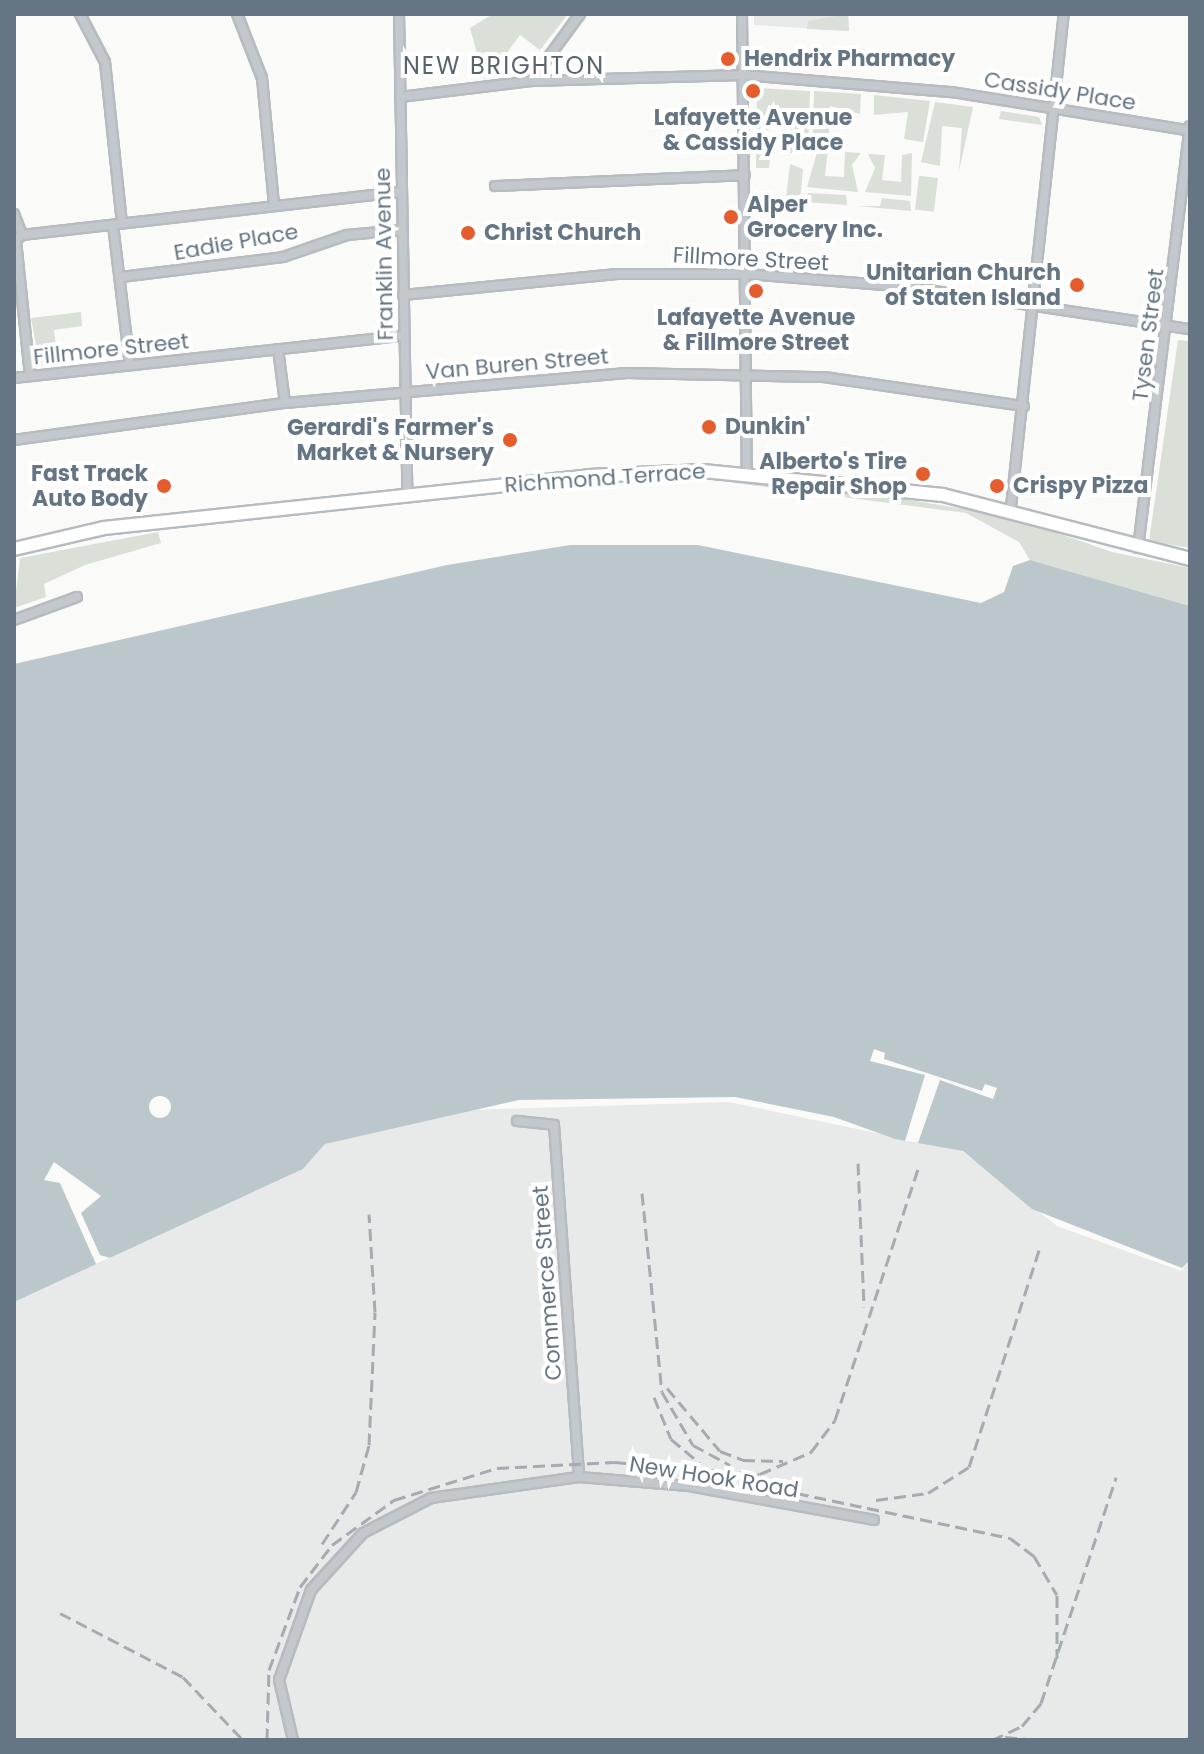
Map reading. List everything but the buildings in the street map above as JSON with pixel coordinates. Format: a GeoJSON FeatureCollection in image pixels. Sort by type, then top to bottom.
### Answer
{"type":"FeatureCollection","features":[{"type":"Feature","properties":{"kind":"main road","name":"Richmond Terrace"},"geometry":{"type":"LineString","coordinates":[[14,549],[104,528],[407,494],[639,472],[747,472],[1011,507],[1138,548],[1190,559]]}},
{"type":"Feature","properties":{"kind":"street"},"geometry":{"type":"LineString","coordinates":[[80,14],[105,62],[130,365]]}},
{"type":"Feature","properties":{"kind":"street"},"geometry":{"type":"LineString","coordinates":[[237,14],[262,78],[274,205]]}},
{"type":"Feature","properties":{"kind":"street","name":"Franklin Avenue"},"geometry":{"type":"LineString","coordinates":[[399,14],[407,494]]}},
{"type":"Feature","properties":{"kind":"street"},"geometry":{"type":"LineString","coordinates":[[531,81],[580,14]]}},
{"type":"Feature","properties":{"kind":"street"},"geometry":{"type":"LineString","coordinates":[[742,14],[747,472]]}},
{"type":"Feature","properties":{"kind":"street"},"geometry":{"type":"LineString","coordinates":[[1011,507],[1036,305],[1064,14]]}},
{"type":"Feature","properties":{"kind":"street","name":"Cassidy Place"},"geometry":{"type":"LineString","coordinates":[[400,97],[531,81],[743,75],[1055,108],[1188,128]]}},
{"type":"Feature","properties":{"kind":"street","name":"Tysen Street"},"geometry":{"type":"LineString","coordinates":[[1138,548],[1169,326],[1188,128]]}},
{"type":"Feature","properties":{"kind":"street"},"geometry":{"type":"LineString","coordinates":[[495,186],[745,175]]}},
{"type":"Feature","properties":{"kind":"street"},"geometry":{"type":"LineString","coordinates":[[19,238],[402,192]]}},
{"type":"Feature","properties":{"kind":"street"},"geometry":{"type":"LineString","coordinates":[[14,214],[19,238],[30,376]]}},
{"type":"Feature","properties":{"kind":"street","name":"Eadie Place"},"geometry":{"type":"LineString","coordinates":[[121,277],[283,257],[347,235],[402,230]]}},
{"type":"Feature","properties":{"kind":"street","name":"Fillmore Street"},"geometry":{"type":"LineString","coordinates":[[403,295],[617,274],[747,274],[1036,305],[1190,329]]}},
{"type":"Feature","properties":{"kind":"street","name":"Fillmore Street"},"geometry":{"type":"LineString","coordinates":[[14,378],[403,336]]}},
{"type":"Feature","properties":{"kind":"street"},"geometry":{"type":"LineString","coordinates":[[278,349],[285,403]]}},
{"type":"Feature","properties":{"kind":"street","name":"Van Buren Street"},"geometry":{"type":"LineString","coordinates":[[14,440],[285,403],[627,373],[748,373],[873,382],[1024,406]]}},
{"type":"Feature","properties":{"kind":"street"},"geometry":{"type":"LineString","coordinates":[[14,620],[77,597]]}},
{"type":"Feature","properties":{"kind":"street","name":"Commerce Street"},"geometry":{"type":"LineString","coordinates":[[517,1121],[554,1125],[579,1477]]}},
{"type":"Feature","properties":{"kind":"street","name":"New Hook Road"},"geometry":{"type":"LineString","coordinates":[[293,1740],[281,1701],[283,1658],[311,1590],[342,1551],[382,1520],[431,1498],[579,1477],[689,1486],[874,1520]]}},
{"type":"Feature","properties":{"kind":"shaded area"},"geometry":{"type":"Polygon","coordinates":[[[493,14],[568,14],[540,50],[520,35],[506,54],[523,67],[484,79],[470,28],[493,14]]]}},
{"type":"Feature","properties":{"kind":"shaded area"},"geometry":{"type":"Polygon","coordinates":[[[754,14],[848,14],[849,31],[754,25],[754,14]]]}},
{"type":"Feature","properties":{"kind":"shaded area"},"geometry":{"type":"Polygon","coordinates":[[[848,14],[849,31],[807,29],[808,21],[848,14]]]}},
{"type":"Feature","properties":{"kind":"shaded area"},"geometry":{"type":"Polygon","coordinates":[[[758,88],[810,91],[808,154],[790,153],[789,111],[773,111],[771,129],[755,132],[758,88]]]}},
{"type":"Feature","properties":{"kind":"shaded area"},"geometry":{"type":"Polygon","coordinates":[[[814,91],[861,94],[860,114],[830,106],[829,133],[813,133],[814,91]]]}},
{"type":"Feature","properties":{"kind":"shaded area"},"geometry":{"type":"Polygon","coordinates":[[[874,95],[930,101],[923,142],[904,139],[908,112],[874,115],[874,95]]]}},
{"type":"Feature","properties":{"kind":"shaded area"},"geometry":{"type":"Polygon","coordinates":[[[935,102],[973,107],[959,171],[962,128],[942,126],[940,166],[921,162],[935,102]]]}},
{"type":"Feature","properties":{"kind":"shaded area"},"geometry":{"type":"Polygon","coordinates":[[[1001,111],[1039,117],[1042,125],[999,119],[1001,111]]]}},
{"type":"Feature","properties":{"kind":"shaded area"},"geometry":{"type":"Polygon","coordinates":[[[756,136],[772,138],[769,168],[756,168],[756,136]]]}},
{"type":"Feature","properties":{"kind":"shaded area"},"geometry":{"type":"Polygon","coordinates":[[[819,146],[828,148],[825,176],[844,177],[845,152],[861,153],[852,165],[858,192],[807,187],[819,146]]]}},
{"type":"Feature","properties":{"kind":"shaded area"},"geometry":{"type":"Polygon","coordinates":[[[912,153],[911,196],[865,192],[875,168],[868,154],[885,155],[882,180],[901,182],[902,155],[912,153]]]}},
{"type":"Feature","properties":{"kind":"shaded area"},"geometry":{"type":"Polygon","coordinates":[[[790,164],[803,169],[800,201],[786,199],[790,164]]]}},
{"type":"Feature","properties":{"kind":"shaded area"},"geometry":{"type":"Polygon","coordinates":[[[919,176],[938,178],[934,212],[915,209],[919,176]]]}},
{"type":"Feature","properties":{"kind":"shaded area"},"geometry":{"type":"Polygon","coordinates":[[[808,193],[846,195],[847,205],[805,202],[808,193]]]}},
{"type":"Feature","properties":{"kind":"shaded area"},"geometry":{"type":"Polygon","coordinates":[[[882,198],[910,201],[911,211],[858,206],[880,206],[882,198]]]}},
{"type":"Feature","properties":{"kind":"shaded area"},"geometry":{"type":"Polygon","coordinates":[[[81,312],[82,326],[54,330],[58,365],[40,367],[31,318],[81,312]]]}},
{"type":"Feature","properties":{"kind":"shaded area"},"geometry":{"type":"Polygon","coordinates":[[[1178,340],[1190,341],[1190,548],[1149,541],[1178,340]]]}},
{"type":"Feature","properties":{"kind":"shaded area"},"geometry":{"type":"Polygon","coordinates":[[[727,482],[872,494],[1008,516],[1112,552],[1190,568],[1190,606],[1030,560],[1019,542],[966,513],[727,482]]]}},
{"type":"Feature","properties":{"kind":"shaded area"},"geometry":{"type":"Polygon","coordinates":[[[158,532],[161,543],[85,565],[44,584],[46,597],[14,608],[20,558],[158,532]]]}},
{"type":"Feature","properties":{"kind":"shaded area"},"geometry":{"type":"Polygon","coordinates":[[[570,545],[698,545],[981,603],[1004,592],[1013,566],[1030,560],[1190,606],[1190,1260],[1182,1268],[1032,1209],[963,1151],[895,1139],[834,1117],[735,1097],[519,1100],[325,1144],[303,1169],[14,1302],[14,664],[447,565],[570,545]]]}},
{"type":"Feature","properties":{"kind":"shaded area"},"geometry":{"type":"Polygon","coordinates":[[[729,1102],[962,1151],[1057,1226],[1181,1271],[1190,1260],[1190,1740],[14,1740],[14,1302],[303,1169],[325,1144],[438,1111],[729,1102]]]}},
{"type":"Feature","properties":{"kind":"pier"},"geometry":{"type":"Polygon","coordinates":[[[874,1049],[885,1053],[884,1059],[982,1091],[985,1084],[997,1088],[993,1099],[940,1080],[918,1143],[905,1141],[925,1075],[870,1061],[874,1049]]]}},
{"type":"Feature","properties":{"kind":"pier"},"geometry":{"type":"Polygon","coordinates":[[[156,1096],[164,1096],[171,1107],[164,1118],[156,1118],[149,1111],[149,1103],[156,1096]]]}},
{"type":"Feature","properties":{"kind":"pier"},"geometry":{"type":"Polygon","coordinates":[[[54,1162],[101,1196],[81,1213],[100,1255],[110,1258],[96,1264],[60,1183],[44,1180],[54,1162]]]}},
{"type":"Feature","properties":{"kind":"railway"},"geometry":{"type":"LineString","coordinates":[[858,1163],[864,1307]]}},
{"type":"Feature","properties":{"kind":"railway"},"geometry":{"type":"LineString","coordinates":[[267,1740],[269,1670],[300,1587],[332,1545],[394,1500],[497,1468],[614,1462],[760,1474],[811,1452],[835,1420],[919,1166]]}},
{"type":"Feature","properties":{"kind":"railway"},"geometry":{"type":"LineString","coordinates":[[642,1193],[662,1392],[693,1445],[730,1465]]}},
{"type":"Feature","properties":{"kind":"railway"},"geometry":{"type":"LineString","coordinates":[[322,1544],[356,1492],[369,1445],[375,1312],[369,1214]]}},
{"type":"Feature","properties":{"kind":"railway"},"geometry":{"type":"LineString","coordinates":[[876,1500],[928,1493],[969,1467],[1041,1244]]}},
{"type":"Feature","properties":{"kind":"railway"},"geometry":{"type":"LineString","coordinates":[[667,1388],[720,1451],[743,1460],[783,1461]]}},
{"type":"Feature","properties":{"kind":"railway"},"geometry":{"type":"LineString","coordinates":[[654,1397],[671,1439],[700,1463]]}},
{"type":"Feature","properties":{"kind":"railway"},"geometry":{"type":"LineString","coordinates":[[992,1740],[1022,1726],[1041,1703],[1116,1477]]}},
{"type":"Feature","properties":{"kind":"railway"},"geometry":{"type":"LineString","coordinates":[[744,1482],[1010,1538],[1034,1556],[1057,1595],[1057,1658]]}},
{"type":"Feature","properties":{"kind":"railway"},"geometry":{"type":"LineString","coordinates":[[60,1613],[183,1677],[243,1740]]}},
{"type":"Feature","properties":{"kind":"railway"},"geometry":{"type":"LineString","coordinates":[[1005,1737],[1041,1740]]}},
{"type":"Feature","properties":{"kind":"railway"},"geometry":{"type":"LineString","coordinates":[[1186,1740],[1190,1737]]}},
{"type":"Feature","properties":{"kind":"place","name":"Hendrix Pharmacy"},"geometry":{"type":"Point","coordinates":[728,59]}},
{"type":"Feature","properties":{"kind":"place","name":"Lafayette Avenue & Cassidy Place"},"geometry":{"type":"Point","coordinates":[753,91]}},
{"type":"Feature","properties":{"kind":"place","name":"Alper Grocery Inc."},"geometry":{"type":"Point","coordinates":[731,217]}},
{"type":"Feature","properties":{"kind":"place","name":"Christ Church"},"geometry":{"type":"Point","coordinates":[468,233]}},
{"type":"Feature","properties":{"kind":"place","name":"Unitarian Church of Staten Island"},"geometry":{"type":"Point","coordinates":[1077,285]}},
{"type":"Feature","properties":{"kind":"place","name":"Lafayette Avenue & Fillmore Street"},"geometry":{"type":"Point","coordinates":[756,291]}},
{"type":"Feature","properties":{"kind":"place","name":"Dunkin'"},"geometry":{"type":"Point","coordinates":[709,427]}},
{"type":"Feature","properties":{"kind":"place","name":"Gerardi's Farmer's Market & Nursery"},"geometry":{"type":"Point","coordinates":[510,440]}},
{"type":"Feature","properties":{"kind":"place","name":"Alberto's Tire Repair Shop"},"geometry":{"type":"Point","coordinates":[923,474]}},
{"type":"Feature","properties":{"kind":"place","name":"Fast Track Auto Body"},"geometry":{"type":"Point","coordinates":[164,486]}},
{"type":"Feature","properties":{"kind":"place","name":"Crispy Pizza"},"geometry":{"type":"Point","coordinates":[997,486]}},
{"type":"Feature","properties":{"kind":"district","name":"NEW BRIGHTON"},"geometry":{"type":"Point","coordinates":[504,66]}}]}
